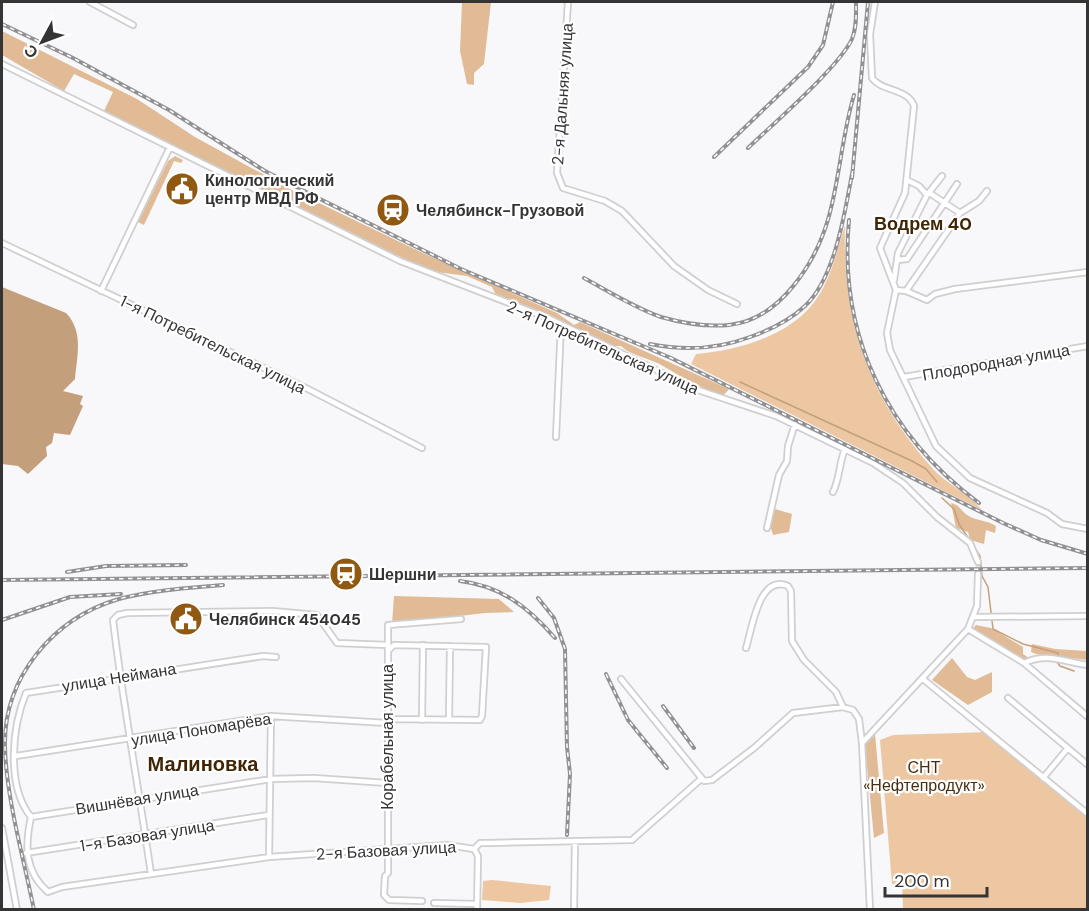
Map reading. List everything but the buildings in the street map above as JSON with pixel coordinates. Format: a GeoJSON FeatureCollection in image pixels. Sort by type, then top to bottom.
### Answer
{"type":"FeatureCollection","features":[{"type":"Feature","properties":{"kind":"street"},"geometry":{"type":"LineString","coordinates":[[90,2],[133,25]]}},
{"type":"Feature","properties":{"kind":"street","name":"2-я Дальняя улица"},"geometry":{"type":"LineString","coordinates":[[568,2],[557,173],[559,182],[563,188],[605,201],[622,211],[674,267],[708,290],[736,304]]}},
{"type":"Feature","properties":{"kind":"street"},"geometry":{"type":"LineString","coordinates":[[875,2],[870,34],[872,78],[876,83],[909,97],[914,106],[907,180],[896,217],[880,248],[896,290],[887,339],[890,350],[930,437],[941,452],[970,478],[1047,513],[1062,524],[1088,529]]}},
{"type":"Feature","properties":{"kind":"street","name":"2-я Потребительская улица"},"geometry":{"type":"LineString","coordinates":[[2,64],[410,265],[561,324],[698,390],[748,405],[795,424],[845,449],[903,483],[937,517],[970,543],[978,562]]}},
{"type":"Feature","properties":{"kind":"street"},"geometry":{"type":"LineString","coordinates":[[101,291],[170,147]]}},
{"type":"Feature","properties":{"kind":"street"},"geometry":{"type":"LineString","coordinates":[[894,280],[898,253],[929,195],[942,176]]}},
{"type":"Feature","properties":{"kind":"street"},"geometry":{"type":"LineString","coordinates":[[907,180],[960,213]]}},
{"type":"Feature","properties":{"kind":"street"},"geometry":{"type":"LineString","coordinates":[[898,260],[907,259],[957,184]]}},
{"type":"Feature","properties":{"kind":"street"},"geometry":{"type":"LineString","coordinates":[[906,291],[960,213],[979,201],[987,191]]}},
{"type":"Feature","properties":{"kind":"street","name":"1-я Потребительская улица"},"geometry":{"type":"LineString","coordinates":[[2,243],[306,388],[422,448]]}},
{"type":"Feature","properties":{"kind":"street"},"geometry":{"type":"LineString","coordinates":[[896,290],[906,291],[927,300],[935,294],[955,289],[1088,272]]}},
{"type":"Feature","properties":{"kind":"street"},"geometry":{"type":"LineString","coordinates":[[555,437],[561,324]]}},
{"type":"Feature","properties":{"kind":"street","name":"Плодородная улица"},"geometry":{"type":"LineString","coordinates":[[904,377],[1088,346]]}},
{"type":"Feature","properties":{"kind":"street"},"geometry":{"type":"LineString","coordinates":[[767,528],[779,475],[787,461],[788,446],[795,424]]}},
{"type":"Feature","properties":{"kind":"street"},"geometry":{"type":"LineString","coordinates":[[833,492],[839,478],[841,459],[845,449]]}},
{"type":"Feature","properties":{"kind":"street"},"geometry":{"type":"LineString","coordinates":[[862,743],[968,628],[974,617],[978,574]]}},
{"type":"Feature","properties":{"kind":"street"},"geometry":{"type":"LineString","coordinates":[[746,648],[768,587],[777,584],[788,586],[791,591],[792,641],[804,660],[836,692],[843,707],[851,708],[857,715],[862,743],[870,909]]}},
{"type":"Feature","properties":{"kind":"street"},"geometry":{"type":"LineString","coordinates":[[151,874],[141,798],[120,677],[113,620],[118,615],[273,611],[317,615],[337,643],[388,645]]}},
{"type":"Feature","properties":{"kind":"street"},"geometry":{"type":"LineString","coordinates":[[974,617],[1088,616]]}},
{"type":"Feature","properties":{"kind":"street","name":"Корабельная улица"},"geometry":{"type":"LineString","coordinates":[[422,901],[386,899],[388,625],[461,619]]}},
{"type":"Feature","properties":{"kind":"street"},"geometry":{"type":"LineString","coordinates":[[968,628],[1024,663],[1088,717]]}},
{"type":"Feature","properties":{"kind":"street"},"geometry":{"type":"LineString","coordinates":[[388,651],[394,645],[450,646],[449,719]]}},
{"type":"Feature","properties":{"kind":"street"},"geometry":{"type":"LineString","coordinates":[[422,720],[423,645]]}},
{"type":"Feature","properties":{"kind":"street","name":"улица Пономарёва"},"geometry":{"type":"LineString","coordinates":[[16,756],[130,740],[271,716],[387,721],[449,719],[475,722],[482,716],[486,647],[450,646]]}},
{"type":"Feature","properties":{"kind":"street","name":"улица Неймана"},"geometry":{"type":"LineString","coordinates":[[16,756],[16,733],[26,693],[263,656],[276,657]]}},
{"type":"Feature","properties":{"kind":"street"},"geometry":{"type":"LineString","coordinates":[[1024,663],[1036,657],[1054,657],[1088,665]]}},
{"type":"Feature","properties":{"kind":"street"},"geometry":{"type":"LineString","coordinates":[[621,679],[701,779]]}},
{"type":"Feature","properties":{"kind":"street"},"geometry":{"type":"LineString","coordinates":[[923,679],[1087,814]]}},
{"type":"Feature","properties":{"kind":"street"},"geometry":{"type":"LineString","coordinates":[[1008,698],[1088,765]]}},
{"type":"Feature","properties":{"kind":"street","name":"2-я Базовая улица"},"geometry":{"type":"LineString","coordinates":[[26,853],[40,885],[48,892],[63,887],[269,857],[447,845],[474,849],[480,843],[632,840],[701,779],[712,780],[794,713],[843,707]]}},
{"type":"Feature","properties":{"kind":"street"},"geometry":{"type":"LineString","coordinates":[[269,857],[271,716]]}},
{"type":"Feature","properties":{"kind":"street"},"geometry":{"type":"LineString","coordinates":[[1044,778],[1068,748]]}},
{"type":"Feature","properties":{"kind":"street"},"geometry":{"type":"LineString","coordinates":[[16,756],[13,769],[15,784],[24,808],[31,817],[26,838],[26,853]]}},
{"type":"Feature","properties":{"kind":"street","name":"Вишнёвая улица"},"geometry":{"type":"LineString","coordinates":[[31,817],[270,778],[314,778],[387,783]]}},
{"type":"Feature","properties":{"kind":"street","name":"1-я Базовая улица"},"geometry":{"type":"LineString","coordinates":[[26,853],[268,815]]}},
{"type":"Feature","properties":{"kind":"street"},"geometry":{"type":"LineString","coordinates":[[2,828],[17,909]]}},
{"type":"Feature","properties":{"kind":"street"},"geometry":{"type":"LineString","coordinates":[[574,909],[575,841]]}},
{"type":"Feature","properties":{"kind":"street"},"geometry":{"type":"LineString","coordinates":[[435,903],[477,907],[478,856],[474,849]]}},
{"type":"Feature","properties":{"kind":"green space"},"geometry":{"type":"Polygon","coordinates":[[[845,225],[848,294],[854,326],[876,385],[891,414],[910,442],[933,469],[982,510],[691,364],[696,354],[728,349],[761,340],[791,324],[804,313],[815,301],[825,284],[845,225]]]}},
{"type":"Feature","properties":{"kind":"green space","name":"СНТ «Нефтепродукт»"},"geometry":{"type":"Polygon","coordinates":[[[990,732],[1087,814],[1087,909],[903,909],[902,884],[892,884],[880,740],[893,735],[990,732]]]}},
{"type":"Feature","properties":{"kind":"green space"},"geometry":{"type":"Polygon","coordinates":[[[483,881],[551,886],[549,900],[520,903],[482,900],[483,881]]]}},
{"type":"Feature","properties":{"kind":"shaded area"},"geometry":{"type":"Polygon","coordinates":[[[462,2],[491,2],[484,64],[474,73],[474,85],[467,84],[460,51],[462,2]]]}},
{"type":"Feature","properties":{"kind":"shaded area"},"geometry":{"type":"Polygon","coordinates":[[[2,31],[137,99],[195,137],[308,199],[306,202],[309,205],[319,203],[427,255],[557,313],[574,325],[580,322],[729,389],[723,396],[715,393],[621,346],[614,346],[563,322],[497,297],[492,287],[467,276],[429,271],[104,111],[113,92],[74,74],[64,91],[2,55],[2,31]]]}},
{"type":"Feature","properties":{"kind":"shaded area"},"geometry":{"type":"Polygon","coordinates":[[[175,156],[183,160],[181,163],[174,161],[144,225],[138,222],[168,161],[175,156]]]}},
{"type":"Feature","properties":{"kind":"shaded area"},"geometry":{"type":"Polygon","coordinates":[[[2,287],[66,313],[72,320],[77,336],[75,379],[63,391],[83,396],[80,404],[83,406],[70,435],[54,433],[52,443],[46,447],[47,456],[28,474],[18,466],[2,464],[2,287]]]}},
{"type":"Feature","properties":{"kind":"shaded area"},"geometry":{"type":"Polygon","coordinates":[[[951,503],[970,517],[996,526],[995,533],[986,530],[984,544],[970,540],[968,532],[956,528],[951,503]]]}},
{"type":"Feature","properties":{"kind":"shaded area"},"geometry":{"type":"Polygon","coordinates":[[[775,509],[792,514],[789,532],[773,535],[769,522],[775,509]]]}},
{"type":"Feature","properties":{"kind":"shaded area"},"geometry":{"type":"Polygon","coordinates":[[[394,596],[499,599],[514,612],[485,613],[392,624],[394,596]]]}},
{"type":"Feature","properties":{"kind":"shaded area"},"geometry":{"type":"Polygon","coordinates":[[[976,625],[991,628],[1023,647],[1023,654],[1029,658],[1023,660],[972,630],[976,625]]]}},
{"type":"Feature","properties":{"kind":"shaded area"},"geometry":{"type":"Polygon","coordinates":[[[1032,644],[1055,649],[1087,651],[1087,660],[1036,654],[1031,652],[1032,644]]]}},
{"type":"Feature","properties":{"kind":"shaded area"},"geometry":{"type":"Polygon","coordinates":[[[952,658],[967,677],[975,680],[992,672],[992,692],[968,705],[932,680],[952,658]]]}},
{"type":"Feature","properties":{"kind":"shaded area"},"geometry":{"type":"Polygon","coordinates":[[[875,734],[884,833],[874,838],[865,745],[875,734]]]}},
{"type":"Feature","properties":{"kind":"waterway"},"geometry":{"type":"LineString","coordinates":[[740,382],[912,461],[926,469],[937,482]]}},
{"type":"Feature","properties":{"kind":"waterway"},"geometry":{"type":"LineString","coordinates":[[942,498],[954,509],[959,524],[980,556],[982,576],[988,587],[993,629],[1023,644],[1058,653],[1058,657]]}},
{"type":"Feature","properties":{"kind":"waterway"},"geometry":{"type":"LineString","coordinates":[[1057,662],[1060,666],[1074,671]]}},
{"type":"Feature","properties":{"kind":"tunnel"},"geometry":{"type":"LineString","coordinates":[[978,562],[978,574]]}},
{"type":"Feature","properties":{"kind":"railway"},"geometry":{"type":"LineString","coordinates":[[714,157],[808,67],[823,45],[833,2]]}},
{"type":"Feature","properties":{"kind":"railway"},"geometry":{"type":"LineString","coordinates":[[748,148],[820,79],[845,51],[855,30],[856,2]]}},
{"type":"Feature","properties":{"kind":"railway"},"geometry":{"type":"LineString","coordinates":[[852,178],[868,2]]}},
{"type":"Feature","properties":{"kind":"railway"},"geometry":{"type":"LineString","coordinates":[[2,24],[73,58],[169,110],[265,171],[461,269],[671,358],[1003,523],[1041,540],[1088,554]]}},
{"type":"Feature","properties":{"kind":"railway"},"geometry":{"type":"LineString","coordinates":[[584,278],[641,309],[678,321],[704,325],[729,325],[748,321],[765,312],[794,285],[816,251],[833,201],[854,95]]}},
{"type":"Feature","properties":{"kind":"railway"},"geometry":{"type":"LineString","coordinates":[[650,344],[675,348],[726,344],[765,331],[786,321],[805,306],[816,293],[832,261],[853,169]]}},
{"type":"Feature","properties":{"kind":"railway"},"geometry":{"type":"LineString","coordinates":[[849,220],[848,262],[852,303],[861,342],[875,379],[895,414],[918,446],[947,476],[979,503]]}},
{"type":"Feature","properties":{"kind":"railway"},"geometry":{"type":"LineString","coordinates":[[67,572],[106,566],[186,565]]}},
{"type":"Feature","properties":{"kind":"railway"},"geometry":{"type":"LineString","coordinates":[[2,580],[1088,568]]}},
{"type":"Feature","properties":{"kind":"railway"},"geometry":{"type":"LineString","coordinates":[[460,581],[488,588],[513,600],[535,617],[555,638]]}},
{"type":"Feature","properties":{"kind":"railway"},"geometry":{"type":"LineString","coordinates":[[34,910],[12,807],[5,747],[7,722],[13,697],[23,675],[36,654],[53,636],[73,620],[95,608],[144,593],[223,585]]}},
{"type":"Feature","properties":{"kind":"railway"},"geometry":{"type":"LineString","coordinates":[[2,620],[70,597],[121,594]]}},
{"type":"Feature","properties":{"kind":"railway"},"geometry":{"type":"LineString","coordinates":[[538,598],[554,618],[565,649],[567,747],[570,774],[567,835]]}},
{"type":"Feature","properties":{"kind":"railway"},"geometry":{"type":"LineString","coordinates":[[606,674],[628,720],[667,768]]}},
{"type":"Feature","properties":{"kind":"railway"},"geometry":{"type":"LineString","coordinates":[[663,706],[694,748]]}},
{"type":"Feature","properties":{"kind":"place","name":"Кинологический центр МВД РФ"},"geometry":{"type":"Point","coordinates":[182,189]}},
{"type":"Feature","properties":{"kind":"place","name":"Челябинск-Грузовой"},"geometry":{"type":"Point","coordinates":[393,210]}},
{"type":"Feature","properties":{"kind":"place","name":"Шершни"},"geometry":{"type":"Point","coordinates":[346,574]}},
{"type":"Feature","properties":{"kind":"place","name":"Челябинск 454045"},"geometry":{"type":"Point","coordinates":[186,619]}},
{"type":"Feature","properties":{"kind":"district","name":"Водрем 40"},"geometry":{"type":"Point","coordinates":[923,224]}},
{"type":"Feature","properties":{"kind":"district","name":"Малиновка"},"geometry":{"type":"Point","coordinates":[203,764]}}]}
